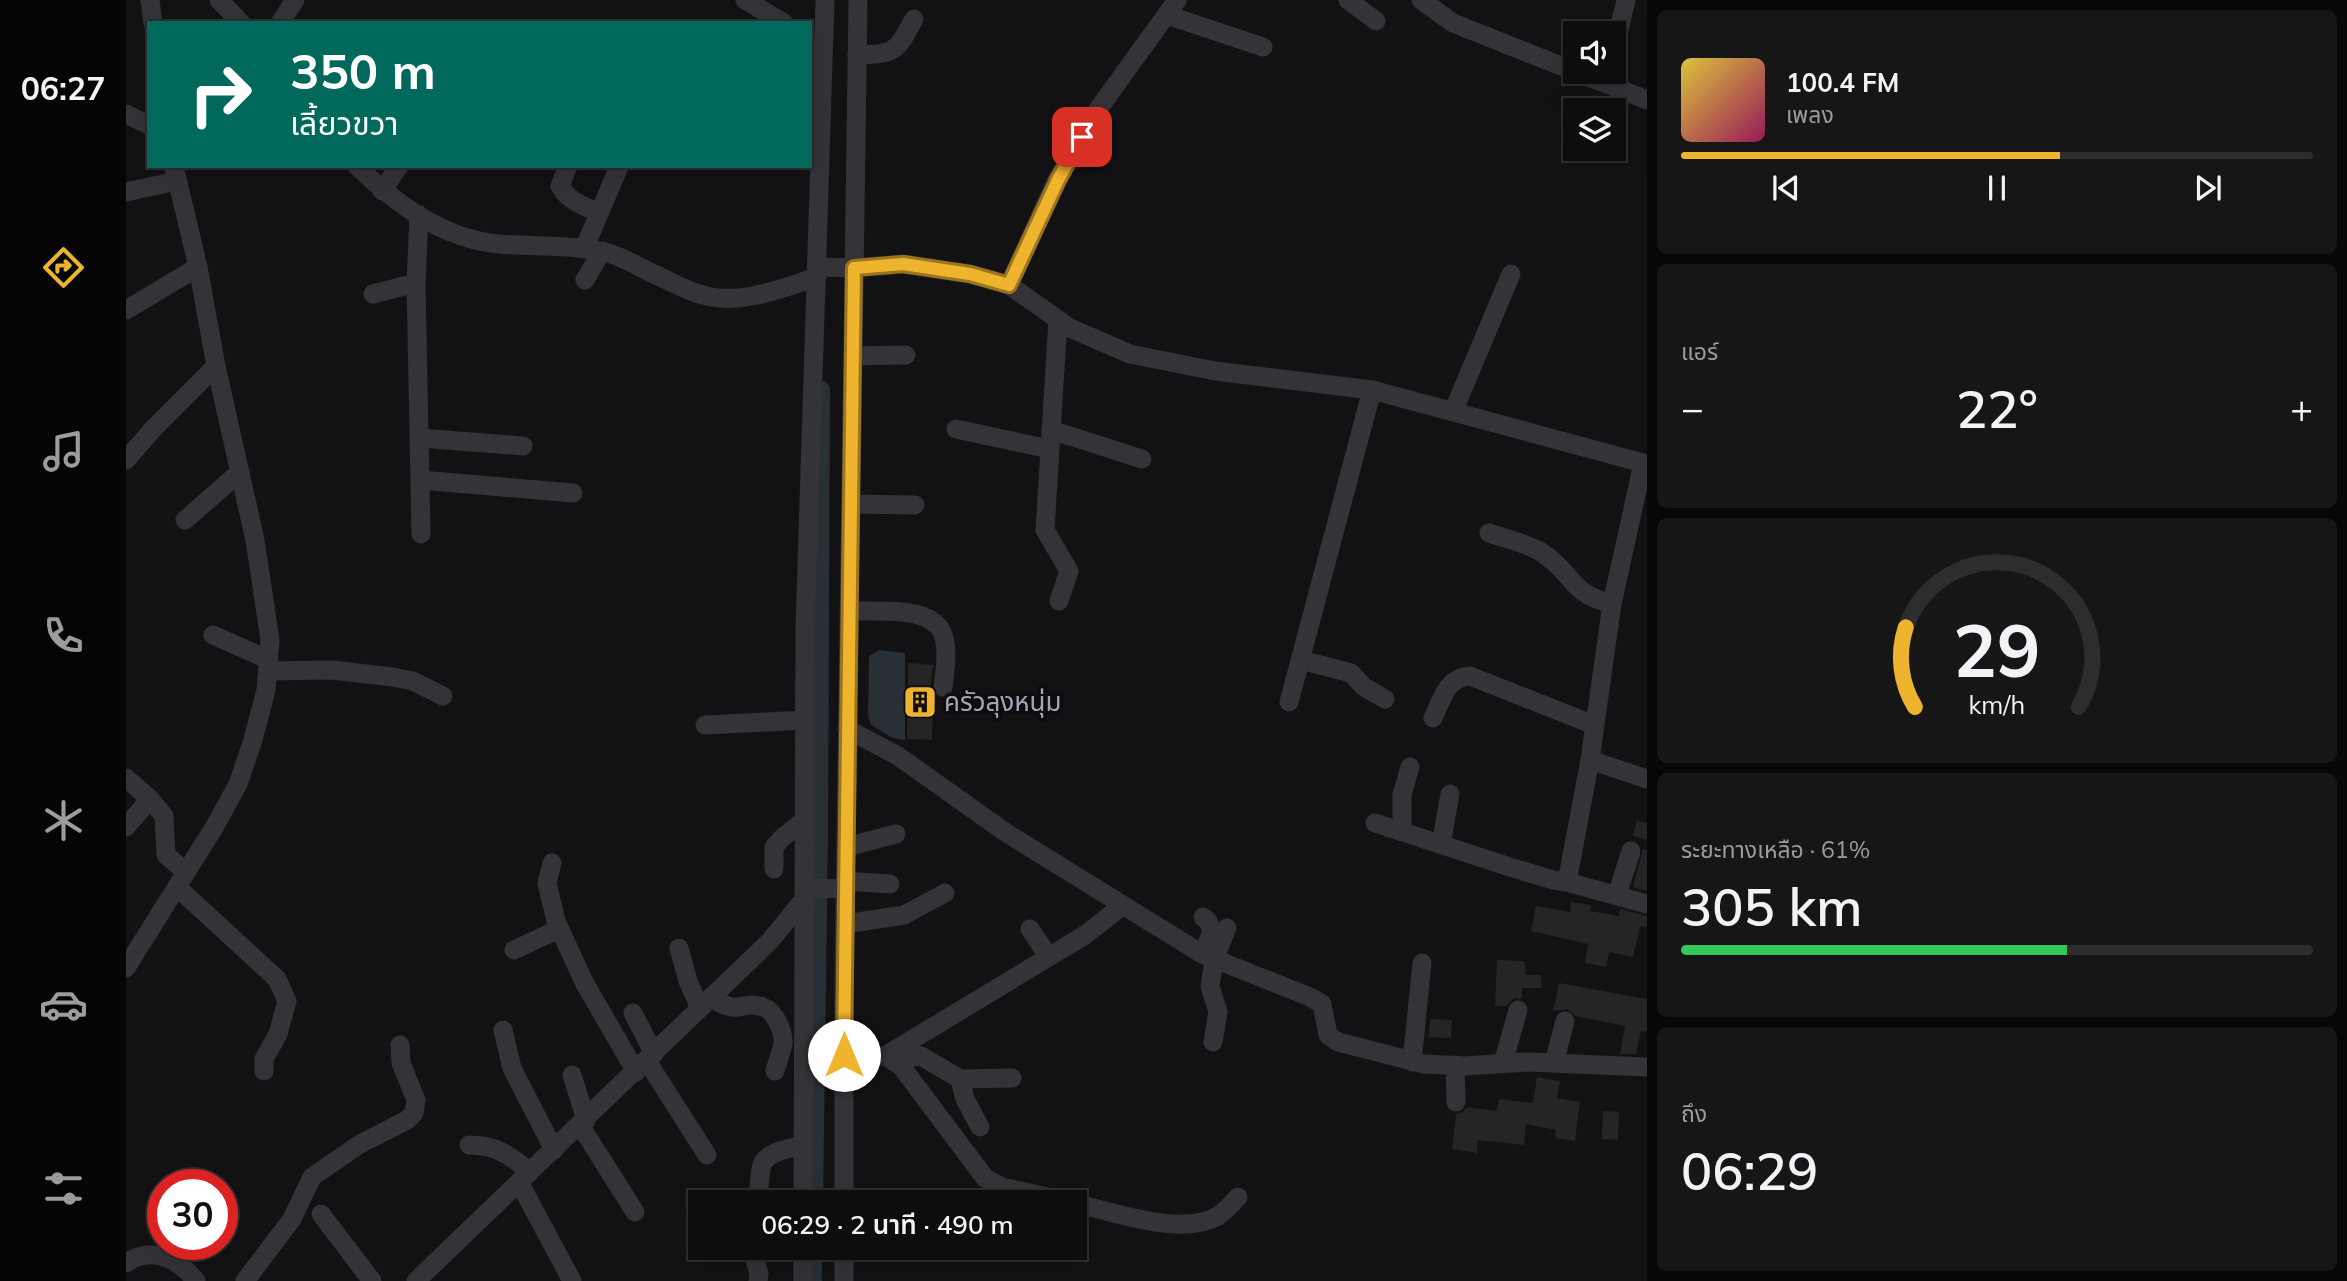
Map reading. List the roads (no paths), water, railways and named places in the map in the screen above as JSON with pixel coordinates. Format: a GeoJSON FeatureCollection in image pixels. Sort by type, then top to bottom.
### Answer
{"type":"FeatureCollection","features":[{"type":"Feature","properties":{"kind":"street"},"geometry":{"type":"LineString","coordinates":[[219,0],[238,21]]}},
{"type":"Feature","properties":{"kind":"street"},"geometry":{"type":"LineString","coordinates":[[281,21],[295,0]]}},
{"type":"Feature","properties":{"kind":"street"},"geometry":{"type":"LineString","coordinates":[[745,0],[781,21]]}},
{"type":"Feature","properties":{"kind":"street"},"geometry":{"type":"LineString","coordinates":[[803,1190],[808,892],[805,820],[806,615],[819,270],[817,42],[825,0]]}},
{"type":"Feature","properties":{"kind":"street"},"geometry":{"type":"LineString","coordinates":[[844,1190],[845,924],[842,886],[846,847],[853,356],[850,268],[858,0]]}},
{"type":"Feature","properties":{"kind":"street"},"geometry":{"type":"LineString","coordinates":[[1348,0],[1376,21]]}},
{"type":"Feature","properties":{"kind":"street"},"geometry":{"type":"LineString","coordinates":[[1421,0],[1453,23],[1563,63]]}},
{"type":"Feature","properties":{"kind":"street"},"geometry":{"type":"LineString","coordinates":[[1621,21],[1626,0]]}},
{"type":"Feature","properties":{"kind":"street"},"geometry":{"type":"LineString","coordinates":[[1009,285],[1058,180],[1094,116],[1172,8],[1263,47]]}},
{"type":"Feature","properties":{"kind":"street"},"geometry":{"type":"LineString","coordinates":[[857,55],[883,54],[895,50],[914,19]]}},
{"type":"Feature","properties":{"kind":"street"},"geometry":{"type":"LineString","coordinates":[[1617,84],[1647,100]]}},
{"type":"Feature","properties":{"kind":"street"},"geometry":{"type":"LineString","coordinates":[[126,114],[147,124]]}},
{"type":"Feature","properties":{"kind":"street"},"geometry":{"type":"LineString","coordinates":[[359,168],[382,191],[453,234],[498,244],[547,244],[593,250],[704,296],[733,299],[762,294],[819,270],[903,264],[970,274],[1009,285],[1058,320],[1130,354],[1215,371],[1372,390],[1645,464],[1612,604],[1590,760],[1567,882]]}},
{"type":"Feature","properties":{"kind":"street"},"geometry":{"type":"LineString","coordinates":[[382,191],[398,168]]}},
{"type":"Feature","properties":{"kind":"street"},"geometry":{"type":"LineString","coordinates":[[567,168],[560,186],[564,193],[599,213]]}},
{"type":"Feature","properties":{"kind":"street"},"geometry":{"type":"LineString","coordinates":[[585,280],[599,213],[618,169]]}},
{"type":"Feature","properties":{"kind":"street"},"geometry":{"type":"LineString","coordinates":[[126,192],[176,174],[255,540],[270,640],[266,690],[238,784],[126,968]]}},
{"type":"Feature","properties":{"kind":"street"},"geometry":{"type":"LineString","coordinates":[[419,215],[416,283],[421,534]]}},
{"type":"Feature","properties":{"kind":"street"},"geometry":{"type":"LineString","coordinates":[[126,310],[198,267]]}},
{"type":"Feature","properties":{"kind":"street"},"geometry":{"type":"LineString","coordinates":[[1453,412],[1511,274]]}},
{"type":"Feature","properties":{"kind":"street"},"geometry":{"type":"LineString","coordinates":[[373,294],[416,283]]}},
{"type":"Feature","properties":{"kind":"street"},"geometry":{"type":"LineString","coordinates":[[1058,320],[1045,530],[1069,571],[1059,601]]}},
{"type":"Feature","properties":{"kind":"street"},"geometry":{"type":"LineString","coordinates":[[853,356],[906,355]]}},
{"type":"Feature","properties":{"kind":"street"},"geometry":{"type":"LineString","coordinates":[[126,460],[216,366]]}},
{"type":"Feature","properties":{"kind":"street"},"geometry":{"type":"LineString","coordinates":[[1289,702],[1372,390]]}},
{"type":"Feature","properties":{"kind":"street"},"geometry":{"type":"LineString","coordinates":[[956,429],[1050,439],[1142,459]]}},
{"type":"Feature","properties":{"kind":"street"},"geometry":{"type":"LineString","coordinates":[[420,438],[523,446]]}},
{"type":"Feature","properties":{"kind":"street"},"geometry":{"type":"LineString","coordinates":[[185,520],[240,472]]}},
{"type":"Feature","properties":{"kind":"street"},"geometry":{"type":"LineString","coordinates":[[421,480],[573,494]]}},
{"type":"Feature","properties":{"kind":"street"},"geometry":{"type":"LineString","coordinates":[[850,504],[915,505]]}},
{"type":"Feature","properties":{"kind":"street"},"geometry":{"type":"LineString","coordinates":[[1489,533],[1539,551],[1560,568],[1576,588],[1592,599],[1612,604]]}},
{"type":"Feature","properties":{"kind":"street"},"geometry":{"type":"LineString","coordinates":[[849,611],[907,613],[925,616],[935,622],[943,634],[946,658],[943,687]]}},
{"type":"Feature","properties":{"kind":"street"},"geometry":{"type":"LineString","coordinates":[[213,635],[268,666],[393,677],[413,681],[443,696]]}},
{"type":"Feature","properties":{"kind":"street"},"geometry":{"type":"LineString","coordinates":[[1301,660],[1351,673],[1364,687],[1385,699]]}},
{"type":"Feature","properties":{"kind":"street"},"geometry":{"type":"LineString","coordinates":[[1433,718],[1450,685],[1459,677],[1470,676],[1594,725]]}},
{"type":"Feature","properties":{"kind":"street"},"geometry":{"type":"LineString","coordinates":[[705,725],[805,720]]}},
{"type":"Feature","properties":{"kind":"street"},"geometry":{"type":"LineString","coordinates":[[847,729],[898,756],[1005,832],[1208,957],[1322,1004],[1328,1035],[1338,1042],[1412,1062],[1647,1067]]}},
{"type":"Feature","properties":{"kind":"street"},"geometry":{"type":"LineString","coordinates":[[1590,760],[1647,779]]}},
{"type":"Feature","properties":{"kind":"street"},"geometry":{"type":"LineString","coordinates":[[1402,832],[1402,795],[1410,767]]}},
{"type":"Feature","properties":{"kind":"street"},"geometry":{"type":"LineString","coordinates":[[126,778],[150,799],[164,816],[166,855],[181,880],[277,979],[287,1001],[278,1034],[264,1059],[264,1071]]}},
{"type":"Feature","properties":{"kind":"street"},"geometry":{"type":"LineString","coordinates":[[1441,845],[1450,794]]}},
{"type":"Feature","properties":{"kind":"street"},"geometry":{"type":"LineString","coordinates":[[126,827],[150,799]]}},
{"type":"Feature","properties":{"kind":"street"},"geometry":{"type":"LineString","coordinates":[[774,869],[774,847],[783,836],[805,820]]}},
{"type":"Feature","properties":{"kind":"street"},"geometry":{"type":"LineString","coordinates":[[1375,824],[1553,880],[1647,904]]}},
{"type":"Feature","properties":{"kind":"street"},"geometry":{"type":"LineString","coordinates":[[846,847],[896,834]]}},
{"type":"Feature","properties":{"kind":"street"},"geometry":{"type":"LineString","coordinates":[[1617,895],[1631,850]]}},
{"type":"Feature","properties":{"kind":"street"},"geometry":{"type":"LineString","coordinates":[[552,863],[547,883],[550,901],[559,929],[584,982],[646,1062],[707,1154]]}},
{"type":"Feature","properties":{"kind":"street"},"geometry":{"type":"LineString","coordinates":[[416,1281],[770,941],[808,892],[842,886],[890,884]]}},
{"type":"Feature","properties":{"kind":"street"},"geometry":{"type":"LineString","coordinates":[[845,924],[904,915],[945,893]]}},
{"type":"Feature","properties":{"kind":"street"},"geometry":{"type":"LineString","coordinates":[[888,1058],[1048,956],[1085,936],[1122,906]]}},
{"type":"Feature","properties":{"kind":"street"},"geometry":{"type":"LineString","coordinates":[[1203,917],[1208,921],[1212,932],[1208,957],[1210,986],[1218,1012],[1213,1042]]}},
{"type":"Feature","properties":{"kind":"street"},"geometry":{"type":"LineString","coordinates":[[1208,957],[1227,928]]}},
{"type":"Feature","properties":{"kind":"street"},"geometry":{"type":"LineString","coordinates":[[514,950],[559,929]]}},
{"type":"Feature","properties":{"kind":"street"},"geometry":{"type":"LineString","coordinates":[[1030,929],[1048,956]]}},
{"type":"Feature","properties":{"kind":"street"},"geometry":{"type":"LineString","coordinates":[[679,947],[688,981],[706,1002],[733,1009],[765,1007],[774,1017],[781,1030],[783,1043],[775,1071]]}},
{"type":"Feature","properties":{"kind":"street"},"geometry":{"type":"LineString","coordinates":[[1412,1062],[1422,963]]}},
{"type":"Feature","properties":{"kind":"street"},"geometry":{"type":"LineString","coordinates":[[1503,1063],[1518,1010]]}},
{"type":"Feature","properties":{"kind":"street"},"geometry":{"type":"LineString","coordinates":[[633,1013],[646,1062]]}},
{"type":"Feature","properties":{"kind":"street"},"geometry":{"type":"LineString","coordinates":[[1554,1063],[1565,1021]]}},
{"type":"Feature","properties":{"kind":"street"},"geometry":{"type":"LineString","coordinates":[[503,1030],[512,1068],[554,1150]]}},
{"type":"Feature","properties":{"kind":"street"},"geometry":{"type":"LineString","coordinates":[[245,1281],[292,1219],[312,1177],[360,1144],[395,1127],[414,1113],[416,1100],[401,1063],[400,1045]]}},
{"type":"Feature","properties":{"kind":"street"},"geometry":{"type":"LineString","coordinates":[[844,1055],[888,1058],[921,1056],[960,1079],[1012,1078]]}},
{"type":"Feature","properties":{"kind":"street"},"geometry":{"type":"LineString","coordinates":[[888,1058],[907,1073],[985,1178],[1015,1190]]}},
{"type":"Feature","properties":{"kind":"street"},"geometry":{"type":"LineString","coordinates":[[1455,1065],[1457,1102]]}},
{"type":"Feature","properties":{"kind":"street"},"geometry":{"type":"LineString","coordinates":[[572,1075],[583,1122],[635,1212]]}},
{"type":"Feature","properties":{"kind":"street"},"geometry":{"type":"LineString","coordinates":[[960,1079],[965,1099],[980,1127]]}},
{"type":"Feature","properties":{"kind":"street"},"geometry":{"type":"LineString","coordinates":[[469,1145],[487,1145],[516,1160],[572,1281]]}},
{"type":"Feature","properties":{"kind":"street"},"geometry":{"type":"LineString","coordinates":[[761,1190],[763,1160],[772,1154],[803,1145]]}},
{"type":"Feature","properties":{"kind":"street"},"geometry":{"type":"LineString","coordinates":[[1087,1206],[1160,1223],[1188,1224],[1218,1216],[1238,1197]]}},
{"type":"Feature","properties":{"kind":"street"},"geometry":{"type":"LineString","coordinates":[[321,1214],[372,1281]]}},
{"type":"Feature","properties":{"kind":"street"},"geometry":{"type":"LineString","coordinates":[[126,1263],[133,1258],[150,1254],[171,1258],[196,1281]]}},
{"type":"Feature","properties":{"kind":"street"},"geometry":{"type":"LineString","coordinates":[[754,1260],[758,1281]]}},
{"type":"Feature","properties":{"kind":"street"},"geometry":{"type":"LineString","coordinates":[[803,1260],[803,1281]]}},
{"type":"Feature","properties":{"kind":"street"},"geometry":{"type":"LineString","coordinates":[[844,1260],[844,1281]]}},
{"type":"Feature","properties":{"kind":"waterway"},"geometry":{"type":"LineString","coordinates":[[815,1190],[822,389]]}},
{"type":"Feature","properties":{"kind":"waterway"},"geometry":{"type":"LineString","coordinates":[[814,1260],[814,1281]]}},
{"type":"Feature","properties":{"kind":"place","name":"ครัวลุงหนุ่ม"},"geometry":{"type":"Point","coordinates":[920,702]}}]}
